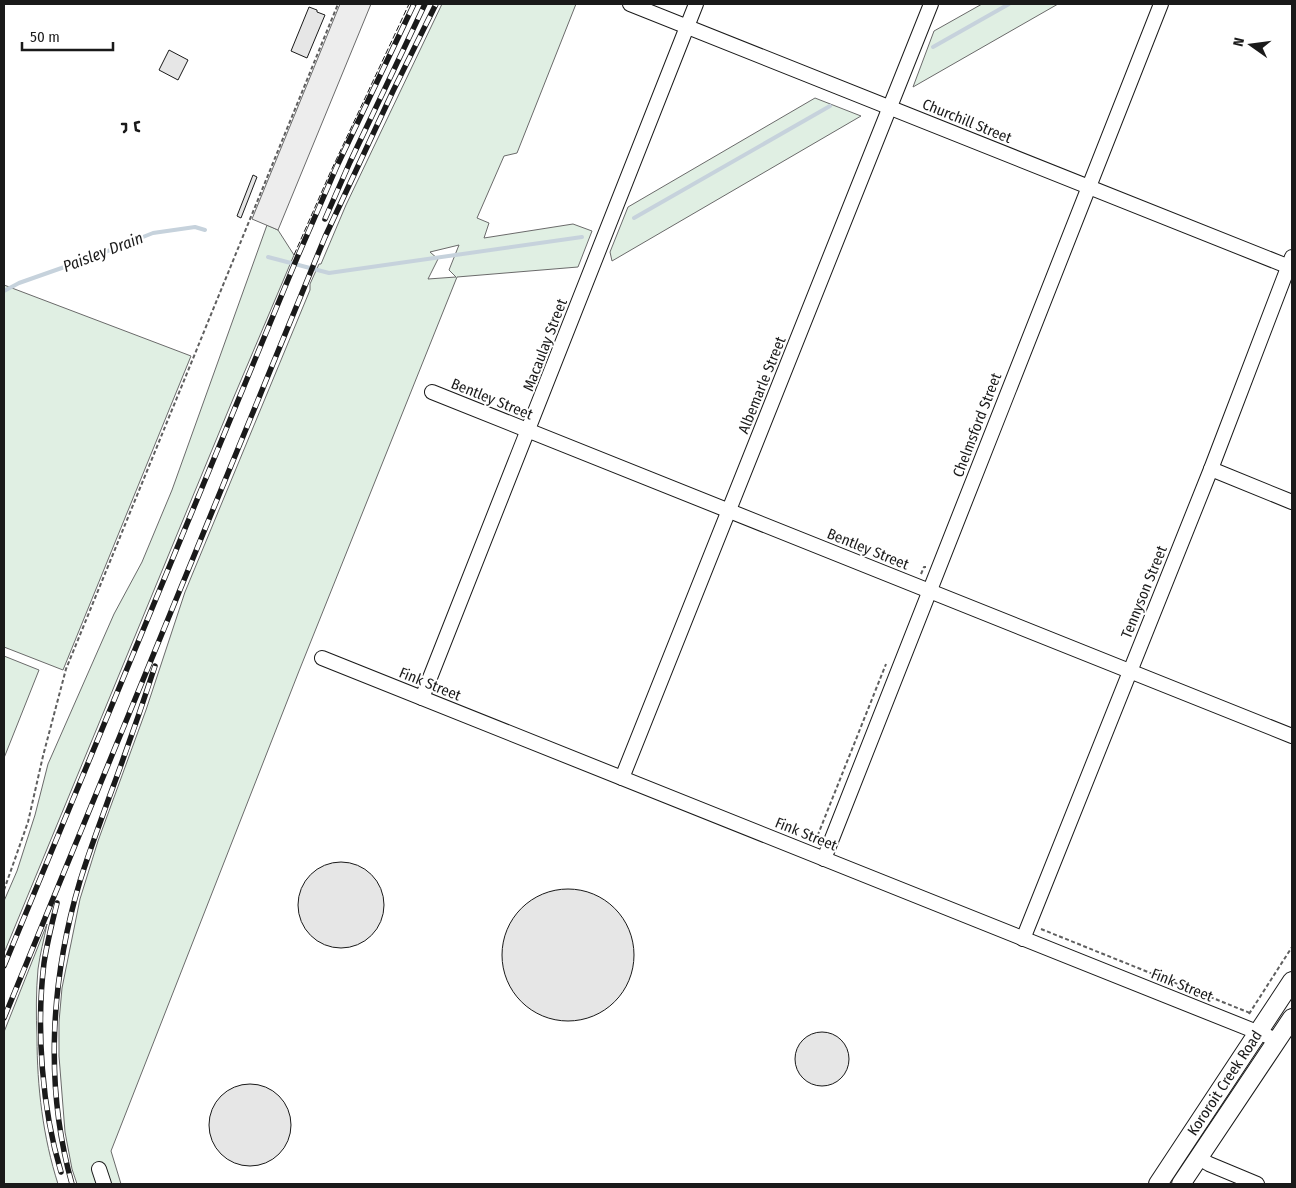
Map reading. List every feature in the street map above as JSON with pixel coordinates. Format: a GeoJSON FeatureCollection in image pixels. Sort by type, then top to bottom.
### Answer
{"type":"FeatureCollection","features":[{"type":"Feature","properties":{"kind":"main road","name":"Kororoit Creek Road"},"geometry":{"type":"LineString","coordinates":[[1158,1184],[1292,981]]}},
{"type":"Feature","properties":{"kind":"main road","name":"Kororoit Creek Road"},"geometry":{"type":"LineString","coordinates":[[1181,1184],[1292,1018]]}},
{"type":"Feature","properties":{"kind":"street","name":"Churchill Street"},"geometry":{"type":"LineString","coordinates":[[630,4],[1088,186],[1291,264]]}},
{"type":"Feature","properties":{"kind":"street","name":"Macaulay Street"},"geometry":{"type":"LineString","coordinates":[[422,698],[696,4]]}},
{"type":"Feature","properties":{"kind":"street","name":"Albemarle Street"},"geometry":{"type":"LineString","coordinates":[[622,778],[931,4]]}},
{"type":"Feature","properties":{"kind":"street","name":"Chelmsford Street"},"geometry":{"type":"LineString","coordinates":[[826,854],[1161,4]]}},
{"type":"Feature","properties":{"kind":"street","name":"Tennyson Street"},"geometry":{"type":"LineString","coordinates":[[1023,939],[1291,264]]}},
{"type":"Feature","properties":{"kind":"street","name":"Bentley Street"},"geometry":{"type":"LineString","coordinates":[[432,392],[1292,736]]}},
{"type":"Feature","properties":{"kind":"street"},"geometry":{"type":"LineString","coordinates":[[1210,469],[1292,502]]}},
{"type":"Feature","properties":{"kind":"street","name":"Fink Street"},"geometry":{"type":"LineString","coordinates":[[322,658],[622,778],[826,854],[1023,939],[1278,1040]]}},
{"type":"Feature","properties":{"kind":"street"},"geometry":{"type":"LineString","coordinates":[[1199,1158],[1212,1166],[1257,1184]]}},
{"type":"Feature","properties":{"kind":"street"},"geometry":{"type":"LineString","coordinates":[[99,1170],[104,1184]]}},
{"type":"Feature","properties":{"kind":"path"},"geometry":{"type":"LineString","coordinates":[[4,890],[28,822],[66,669],[338,4]]}},
{"type":"Feature","properties":{"kind":"path"},"geometry":{"type":"LineString","coordinates":[[921,570],[924,567]]}},
{"type":"Feature","properties":{"kind":"path"},"geometry":{"type":"LineString","coordinates":[[826,854],[809,841],[817,837],[888,658]]}},
{"type":"Feature","properties":{"kind":"path"},"geometry":{"type":"LineString","coordinates":[[1029,925],[1250,1013]]}},
{"type":"Feature","properties":{"kind":"path"},"geometry":{"type":"LineString","coordinates":[[1241,1026],[1292,946]]}},
{"type":"Feature","properties":{"kind":"green space"},"geometry":{"type":"Polygon","coordinates":[[[442,4],[576,4],[517,153],[504,156],[477,218],[489,223],[484,238],[573,224],[592,231],[578,267],[457,277],[299,671],[111,1151],[121,1184],[77,1184],[65,1132],[59,1056],[59,1022],[62,988],[80,899],[98,841],[146,710],[185,592],[310,290],[310,284],[319,264],[321,264],[346,205],[442,4]],[[459,245],[430,252],[438,259],[428,279],[456,277],[449,270],[459,245]]]}},
{"type":"Feature","properties":{"kind":"green space"},"geometry":{"type":"Polygon","coordinates":[[[982,4],[1058,4],[913,87],[934,31],[982,4]]]}},
{"type":"Feature","properties":{"kind":"green space"},"geometry":{"type":"Polygon","coordinates":[[[815,98],[861,116],[612,261],[610,252],[628,207],[815,98]]]}},
{"type":"Feature","properties":{"kind":"green space"},"geometry":{"type":"Polygon","coordinates":[[[267,225],[278,230],[294,255],[4,953],[4,901],[17,871],[35,815],[48,764],[114,614],[142,562],[172,490],[267,225]]]}},
{"type":"Feature","properties":{"kind":"green space"},"geometry":{"type":"Polygon","coordinates":[[[4,285],[191,356],[63,670],[4,647],[4,285]]]}},
{"type":"Feature","properties":{"kind":"green space"},"geometry":{"type":"Polygon","coordinates":[[[4,656],[39,670],[4,758],[4,656]]]}},
{"type":"Feature","properties":{"kind":"green space"},"geometry":{"type":"Polygon","coordinates":[[[47,924],[37,977],[37,1056],[45,1130],[58,1184],[4,1184],[4,1032],[47,924]]]}},
{"type":"Feature","properties":{"kind":"shaded area"},"geometry":{"type":"Polygon","coordinates":[[[340,4],[371,4],[278,230],[252,219],[340,4]]]}},
{"type":"Feature","properties":{"kind":"building"},"geometry":{"type":"Polygon","coordinates":[[[309,7],[325,15],[307,58],[291,51],[309,7]]]}},
{"type":"Feature","properties":{"kind":"building"},"geometry":{"type":"Polygon","coordinates":[[[169,50],[188,60],[178,80],[159,70],[169,50]]]}},
{"type":"Feature","properties":{"kind":"building"},"geometry":{"type":"Polygon","coordinates":[[[253,175],[257,177],[241,218],[237,216],[253,175]]]}},
{"type":"Feature","properties":{"kind":"building"},"geometry":{"type":"Polygon","coordinates":[[[341,862],[357,866],[371,875],[380,889],[384,905],[380,921],[371,935],[357,944],[341,948],[325,944],[311,935],[302,921],[298,905],[302,889],[311,875],[325,866],[341,862]]]}},
{"type":"Feature","properties":{"kind":"building"},"geometry":{"type":"Polygon","coordinates":[[[568,889],[593,894],[604,900],[614,909],[623,919],[629,930],[634,955],[629,980],[623,991],[614,1001],[604,1010],[593,1016],[568,1021],[543,1016],[532,1010],[522,1001],[513,991],[507,980],[502,955],[507,930],[513,919],[522,909],[532,900],[543,894],[568,889]]]}},
{"type":"Feature","properties":{"kind":"building"},"geometry":{"type":"Polygon","coordinates":[[[817,1032],[827,1032],[837,1036],[845,1044],[849,1059],[845,1074],[837,1082],[827,1086],[817,1086],[807,1082],[799,1074],[795,1064],[795,1054],[799,1044],[807,1036],[817,1032]]]}},
{"type":"Feature","properties":{"kind":"building"},"geometry":{"type":"Polygon","coordinates":[[[242,1084],[258,1084],[273,1091],[284,1102],[291,1117],[288,1141],[279,1154],[258,1166],[242,1166],[227,1159],[216,1148],[209,1133],[209,1117],[216,1102],[227,1091],[242,1084]]]}},
{"type":"Feature","properties":{"kind":"waterway"},"geometry":{"type":"LineString","coordinates":[[933,47],[1009,4]]}},
{"type":"Feature","properties":{"kind":"waterway"},"geometry":{"type":"LineString","coordinates":[[634,218],[830,106]]}},
{"type":"Feature","properties":{"kind":"waterway","name":"Paisley Drain"},"geometry":{"type":"LineString","coordinates":[[4,291],[19,283],[153,233],[195,227],[205,230]]}},
{"type":"Feature","properties":{"kind":"waterway"},"geometry":{"type":"LineString","coordinates":[[268,257],[329,273],[582,237]]}},
{"type":"Feature","properties":{"kind":"railway"},"geometry":{"type":"LineString","coordinates":[[4,966],[297,258],[337,166],[414,4]]}},
{"type":"Feature","properties":{"kind":"railway"},"geometry":{"type":"LineString","coordinates":[[325,219],[425,4]]}},
{"type":"Feature","properties":{"kind":"railway"},"geometry":{"type":"LineString","coordinates":[[4,1018],[325,237],[436,4]]}},
{"type":"Feature","properties":{"kind":"railway"},"geometry":{"type":"LineString","coordinates":[[72,1184],[63,1147],[57,1109],[55,1070],[57,993],[63,955],[70,918],[83,870],[155,666]]}},
{"type":"Feature","properties":{"kind":"railway"},"geometry":{"type":"LineString","coordinates":[[57,903],[44,963],[41,1042],[45,1096],[54,1148],[61,1172]]}},
{"type":"Feature","properties":{"kind":"fence"},"geometry":{"type":"LineString","coordinates":[[294,255],[409,4]]}},
{"type":"Feature","properties":{"kind":"wall"},"geometry":{"type":"LineString","coordinates":[[139,122],[135,123],[136,130],[139,131]]}},
{"type":"Feature","properties":{"kind":"wall"},"geometry":{"type":"LineString","coordinates":[[122,124],[126,124],[124,132]]}}]}
